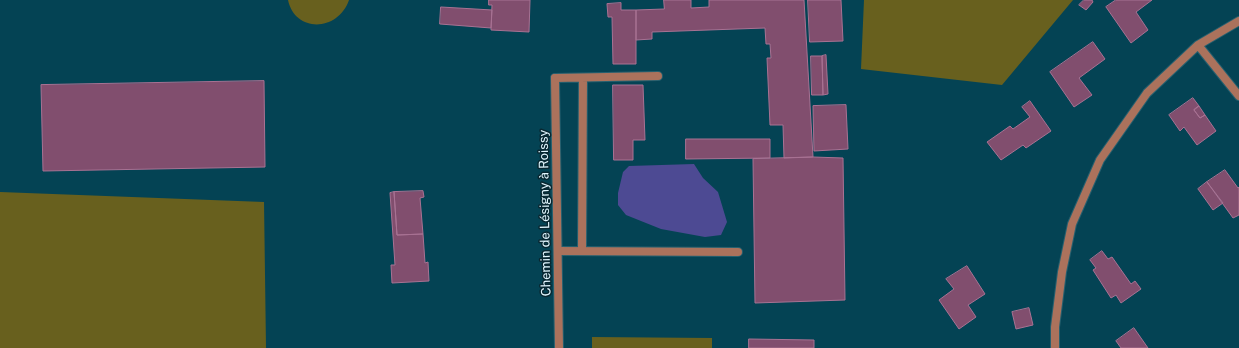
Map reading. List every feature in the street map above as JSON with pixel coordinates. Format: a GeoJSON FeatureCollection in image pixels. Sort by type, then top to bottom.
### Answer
{"type":"FeatureCollection","features":[{"type":"Feature","properties":{"kind":"street"},"geometry":{"type":"LineString","coordinates":[[1055,348],[1055,327],[1062,272],[1072,224],[1100,160],[1146,94],[1198,45],[1239,21]]}},
{"type":"Feature","properties":{"kind":"street"},"geometry":{"type":"LineString","coordinates":[[1198,45],[1239,96]]}},
{"type":"Feature","properties":{"kind":"street"},"geometry":{"type":"LineString","coordinates":[[582,251],[583,78],[658,76]]}},
{"type":"Feature","properties":{"kind":"street","name":"Chemin de Lésigny à Roissy"},"geometry":{"type":"LineString","coordinates":[[559,348],[555,78],[583,78]]}},
{"type":"Feature","properties":{"kind":"street"},"geometry":{"type":"LineString","coordinates":[[558,251],[738,252]]}},
{"type":"Feature","properties":{"kind":"shaded area"},"geometry":{"type":"Polygon","coordinates":[[[288,0],[349,0],[344,11],[336,18],[327,23],[317,24],[307,23],[299,18],[292,11],[288,0]]]}},
{"type":"Feature","properties":{"kind":"shaded area"},"geometry":{"type":"Polygon","coordinates":[[[864,0],[1073,0],[1002,85],[861,69],[864,0]]]}},
{"type":"Feature","properties":{"kind":"shaded area"},"geometry":{"type":"Polygon","coordinates":[[[694,164],[703,178],[718,192],[727,222],[721,235],[705,237],[661,229],[626,215],[618,205],[618,193],[623,172],[629,166],[694,164]]]}},
{"type":"Feature","properties":{"kind":"shaded area"},"geometry":{"type":"Polygon","coordinates":[[[0,192],[264,202],[266,348],[0,348],[0,192]]]}},
{"type":"Feature","properties":{"kind":"shaded area"},"geometry":{"type":"Polygon","coordinates":[[[592,337],[712,338],[712,348],[592,348],[592,337]]]}},
{"type":"Feature","properties":{"kind":"building"},"geometry":{"type":"Polygon","coordinates":[[[489,0],[530,0],[529,32],[491,30],[492,5],[489,5],[489,0]]]}},
{"type":"Feature","properties":{"kind":"building"},"geometry":{"type":"Polygon","coordinates":[[[664,0],[691,0],[691,8],[709,7],[709,0],[804,0],[813,157],[784,158],[783,125],[770,125],[767,58],[771,58],[770,44],[766,44],[765,28],[652,32],[652,39],[636,40],[636,10],[664,9],[664,0]]]}},
{"type":"Feature","properties":{"kind":"building"},"geometry":{"type":"Polygon","coordinates":[[[808,0],[841,0],[843,41],[810,42],[808,0]]]}},
{"type":"Feature","properties":{"kind":"building"},"geometry":{"type":"Polygon","coordinates":[[[1084,0],[1092,0],[1093,2],[1086,10],[1079,5],[1084,0]]]}},
{"type":"Feature","properties":{"kind":"building"},"geometry":{"type":"Polygon","coordinates":[[[1116,0],[1152,0],[1136,12],[1148,30],[1131,43],[1106,7],[1116,0]]]}},
{"type":"Feature","properties":{"kind":"building"},"geometry":{"type":"Polygon","coordinates":[[[621,3],[621,10],[636,10],[636,64],[613,64],[612,17],[608,17],[607,4],[621,3]]]}},
{"type":"Feature","properties":{"kind":"building"},"geometry":{"type":"Polygon","coordinates":[[[441,7],[492,10],[491,28],[440,24],[441,7]]]}},
{"type":"Feature","properties":{"kind":"building"},"geometry":{"type":"Polygon","coordinates":[[[1093,42],[1105,59],[1079,78],[1092,95],[1074,107],[1050,72],[1093,42]]]}},
{"type":"Feature","properties":{"kind":"building"},"geometry":{"type":"Polygon","coordinates":[[[826,55],[828,94],[823,95],[822,56],[826,55]]]}},
{"type":"Feature","properties":{"kind":"building"},"geometry":{"type":"Polygon","coordinates":[[[811,56],[822,56],[823,95],[812,95],[811,56]]]}},
{"type":"Feature","properties":{"kind":"building"},"geometry":{"type":"Polygon","coordinates":[[[264,81],[265,167],[43,171],[41,85],[264,81]]]}},
{"type":"Feature","properties":{"kind":"building"},"geometry":{"type":"Polygon","coordinates":[[[613,85],[643,85],[645,140],[633,140],[633,160],[614,160],[613,85]]]}},
{"type":"Feature","properties":{"kind":"building"},"geometry":{"type":"Polygon","coordinates":[[[1193,98],[1199,106],[1194,110],[1200,118],[1205,115],[1216,131],[1197,145],[1184,127],[1180,131],[1169,115],[1193,98]]]}},
{"type":"Feature","properties":{"kind":"building"},"geometry":{"type":"Polygon","coordinates":[[[1030,101],[1051,131],[1026,148],[1023,145],[1001,160],[987,142],[1010,126],[1013,129],[1030,117],[1022,107],[1030,101]]]}},
{"type":"Feature","properties":{"kind":"building"},"geometry":{"type":"Polygon","coordinates":[[[846,105],[848,149],[814,151],[813,106],[846,105]]]}},
{"type":"Feature","properties":{"kind":"building"},"geometry":{"type":"Polygon","coordinates":[[[1199,106],[1205,115],[1200,118],[1194,110],[1199,106]]]}},
{"type":"Feature","properties":{"kind":"building"},"geometry":{"type":"Polygon","coordinates":[[[686,139],[770,139],[770,158],[686,159],[686,139]]]}},
{"type":"Feature","properties":{"kind":"building"},"geometry":{"type":"Polygon","coordinates":[[[813,157],[843,158],[845,300],[755,303],[753,159],[813,157]]]}},
{"type":"Feature","properties":{"kind":"building"},"geometry":{"type":"Polygon","coordinates":[[[1225,170],[1238,188],[1239,187],[1239,215],[1233,218],[1207,182],[1225,170]]]}},
{"type":"Feature","properties":{"kind":"building"},"geometry":{"type":"Polygon","coordinates":[[[1207,182],[1223,203],[1213,210],[1198,189],[1207,182]]]}},
{"type":"Feature","properties":{"kind":"building"},"geometry":{"type":"Polygon","coordinates":[[[423,191],[424,197],[420,198],[423,234],[397,235],[394,192],[423,191]]]}},
{"type":"Feature","properties":{"kind":"building"},"geometry":{"type":"Polygon","coordinates":[[[394,192],[397,235],[423,234],[425,263],[428,262],[429,281],[392,283],[391,265],[395,265],[390,193],[394,192]]]}},
{"type":"Feature","properties":{"kind":"building"},"geometry":{"type":"Polygon","coordinates":[[[1102,251],[1108,259],[1112,257],[1131,284],[1135,281],[1141,289],[1121,303],[1116,295],[1111,298],[1093,270],[1096,268],[1090,260],[1102,251]]]}},
{"type":"Feature","properties":{"kind":"building"},"geometry":{"type":"Polygon","coordinates":[[[967,266],[985,294],[968,305],[976,317],[959,329],[939,300],[954,289],[946,279],[967,266]]]}},
{"type":"Feature","properties":{"kind":"building"},"geometry":{"type":"Polygon","coordinates":[[[1029,308],[1033,325],[1016,329],[1012,312],[1029,308]]]}},
{"type":"Feature","properties":{"kind":"building"},"geometry":{"type":"Polygon","coordinates":[[[1134,328],[1148,348],[1121,348],[1116,341],[1134,328]]]}},
{"type":"Feature","properties":{"kind":"building"},"geometry":{"type":"Polygon","coordinates":[[[749,339],[814,340],[814,348],[749,348],[749,339]]]}}]}
